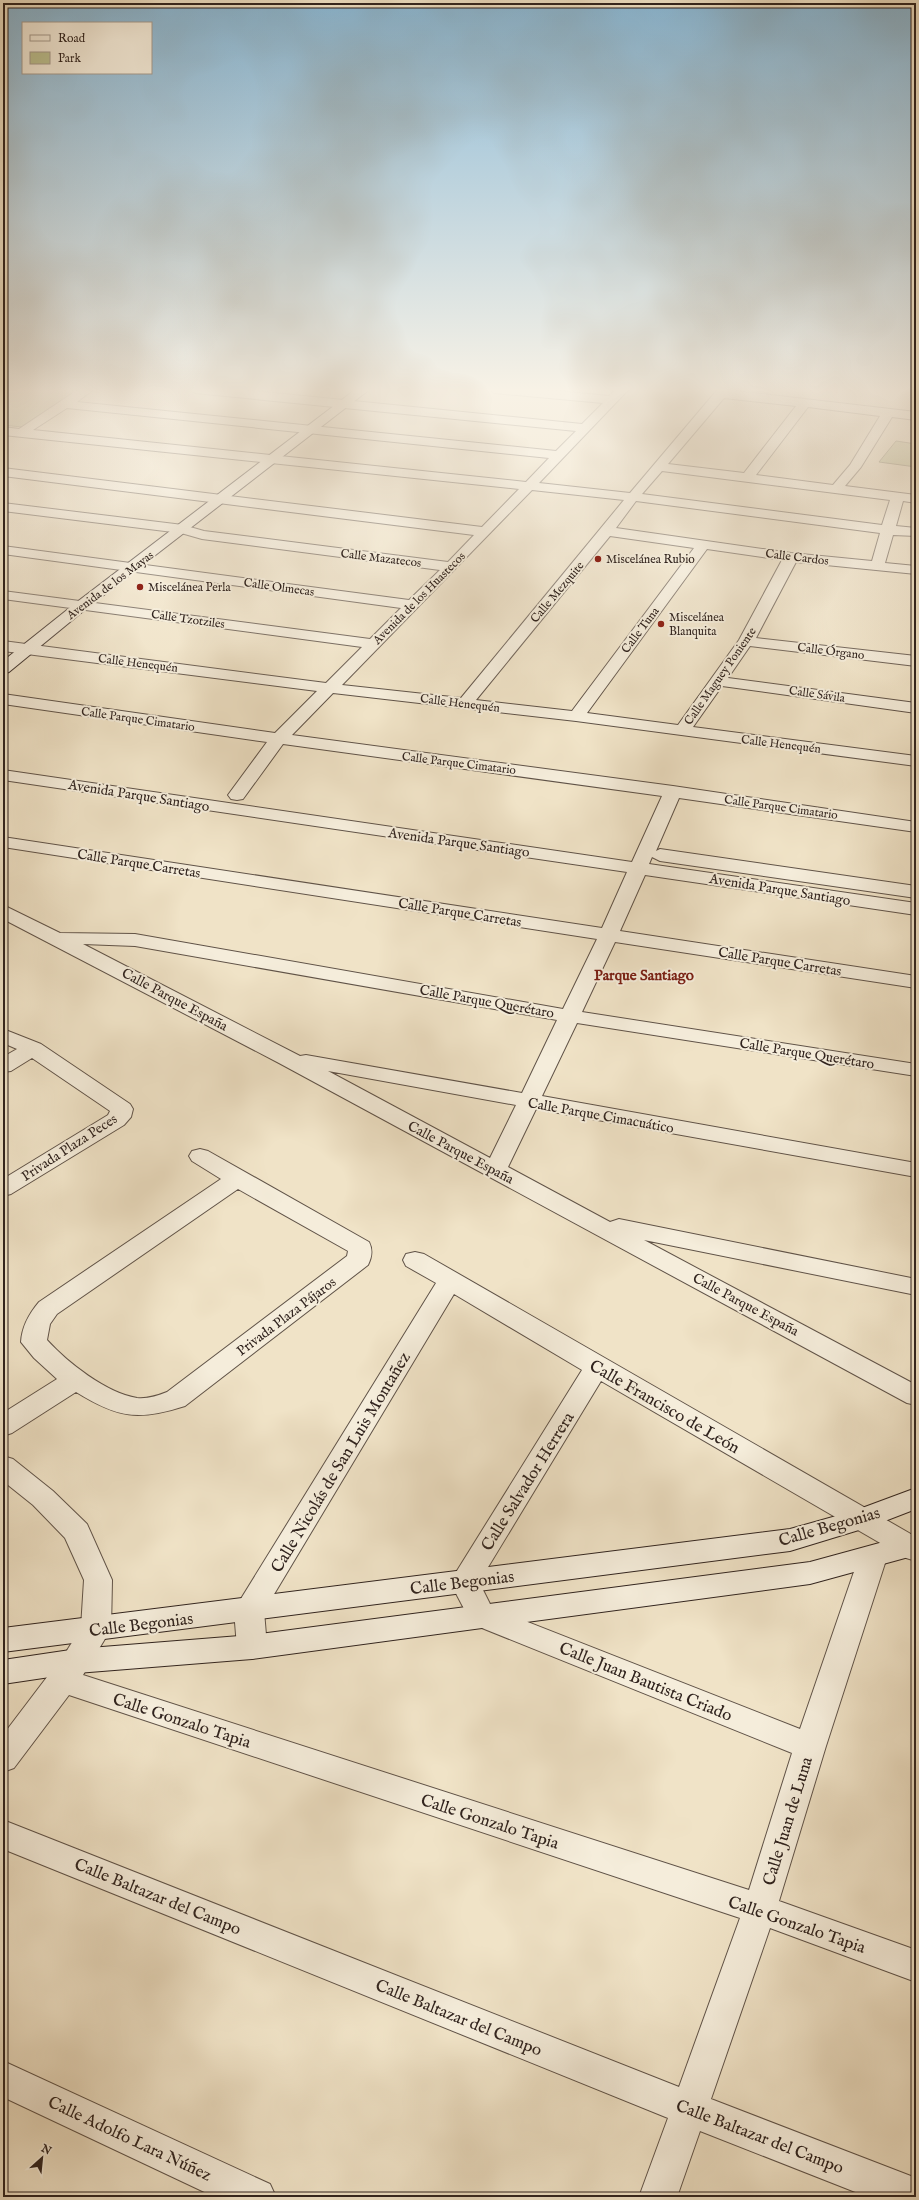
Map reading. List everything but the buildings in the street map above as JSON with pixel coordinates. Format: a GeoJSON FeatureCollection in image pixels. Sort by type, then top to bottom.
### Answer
{"type":"FeatureCollection","features":[{"type":"Feature","properties":{"kind":"street"},"geometry":{"type":"LineString","coordinates":[[163,492],[485,532]]}},
{"type":"Feature","properties":{"kind":"street","name":"Avenida de los Mayas"},"geometry":{"type":"LineString","coordinates":[[3,669],[82,605],[231,492]]}},
{"type":"Feature","properties":{"kind":"street","name":"Avenida de los Huastecos"},"geometry":{"type":"LineString","coordinates":[[237,795],[277,740],[525,492]]}},
{"type":"Feature","properties":{"kind":"street"},"geometry":{"type":"LineString","coordinates":[[571,492],[633,497],[887,530],[916,532]]}},
{"type":"Feature","properties":{"kind":"street","name":"Calle Mezquite"},"geometry":{"type":"LineString","coordinates":[[465,703],[638,492]]}},
{"type":"Feature","properties":{"kind":"street"},"geometry":{"type":"LineString","coordinates":[[848,492],[916,499]]}},
{"type":"Feature","properties":{"kind":"street"},"geometry":{"type":"LineString","coordinates":[[877,567],[897,498]]}},
{"type":"Feature","properties":{"kind":"street","name":"Calle Mazatecos"},"geometry":{"type":"LineString","coordinates":[[3,507],[183,529],[202,535],[451,567]]}},
{"type":"Feature","properties":{"kind":"street","name":"Calle Cardos"},"geometry":{"type":"LineString","coordinates":[[607,531],[704,544],[791,558],[916,570]]}},
{"type":"Feature","properties":{"kind":"street","name":"Calle Tuna"},"geometry":{"type":"LineString","coordinates":[[576,716],[704,544]]}},
{"type":"Feature","properties":{"kind":"street","name":"Calle Olmecas"},"geometry":{"type":"LineString","coordinates":[[3,550],[134,566],[413,605]]}},
{"type":"Feature","properties":{"kind":"street","name":"Calle Maguey Poniente"},"geometry":{"type":"LineString","coordinates":[[682,731],[746,641],[791,558]]}},
{"type":"Feature","properties":{"kind":"street","name":"Calle Tzotziles"},"geometry":{"type":"LineString","coordinates":[[3,595],[372,644]]}},
{"type":"Feature","properties":{"kind":"street","name":"Calle Órgano"},"geometry":{"type":"LineString","coordinates":[[746,641],[916,661]]}},
{"type":"Feature","properties":{"kind":"street","name":"Calle Henequén"},"geometry":{"type":"LineString","coordinates":[[3,646],[330,688],[576,716],[916,761]]}},
{"type":"Feature","properties":{"kind":"street","name":"Calle Sávila"},"geometry":{"type":"LineString","coordinates":[[718,681],[916,708]]}},
{"type":"Feature","properties":{"kind":"street","name":"Calle Parque Cimatario"},"geometry":{"type":"LineString","coordinates":[[3,699],[277,740],[673,791],[916,827]]}},
{"type":"Feature","properties":{"kind":"street","name":"Avenida Parque Santiago"},"geometry":{"type":"LineString","coordinates":[[3,760],[237,795],[643,860],[916,909]]}},
{"type":"Feature","properties":{"kind":"street","name":"Avenida Parque Santiago"},"geometry":{"type":"LineString","coordinates":[[3,775],[643,860],[916,892]]}},
{"type":"Feature","properties":{"kind":"street"},"geometry":{"type":"LineString","coordinates":[[495,1171],[530,1102],[609,934],[673,791]]}},
{"type":"Feature","properties":{"kind":"street","name":"Calle Parque Carretas"},"geometry":{"type":"LineString","coordinates":[[3,842],[916,982]]}},
{"type":"Feature","properties":{"kind":"street","name":"Calle Parque España"},"geometry":{"type":"LineString","coordinates":[[3,911],[59,938],[287,1058],[495,1171],[597,1223],[916,1396]]}},
{"type":"Feature","properties":{"kind":"street","name":"Calle Parque Querétaro"},"geometry":{"type":"LineString","coordinates":[[59,938],[135,940],[570,1016],[916,1070]]}},
{"type":"Feature","properties":{"kind":"street","name":"Privada Plaza Peces"},"geometry":{"type":"LineString","coordinates":[[3,1035],[33,1049],[119,1107],[121,1113],[116,1120],[3,1189]]}},
{"type":"Feature","properties":{"kind":"street"},"geometry":{"type":"LineString","coordinates":[[3,1066],[33,1049]]}},
{"type":"Feature","properties":{"kind":"street","name":"Calle Parque Cimacuático"},"geometry":{"type":"LineString","coordinates":[[287,1058],[916,1170]]}},
{"type":"Feature","properties":{"kind":"street","name":"Privada Plaza Pájaros"},"geometry":{"type":"LineString","coordinates":[[200,1156],[237,1179],[360,1248],[359,1259],[176,1399],[165,1403],[138,1407],[125,1404],[99,1393],[76,1380],[42,1352],[34,1342],[34,1328],[40,1317],[48,1308],[237,1179]]}},
{"type":"Feature","properties":{"kind":"street"},"geometry":{"type":"LineString","coordinates":[[597,1223],[916,1287]]}},
{"type":"Feature","properties":{"kind":"street","name":"Calle Francisco de León"},"geometry":{"type":"LineString","coordinates":[[415,1260],[449,1282],[862,1519],[914,1547]]}},
{"type":"Feature","properties":{"kind":"street","name":"Calle Nicolás de San Luis Montañez"},"geometry":{"type":"LineString","coordinates":[[249,1610],[449,1282]]}},
{"type":"Feature","properties":{"kind":"street","name":"Calle Salvador Herrera"},"geometry":{"type":"LineString","coordinates":[[464,1582],[597,1367]]}},
{"type":"Feature","properties":{"kind":"street"},"geometry":{"type":"LineString","coordinates":[[3,1426],[76,1380]]}},
{"type":"Feature","properties":{"kind":"street"},"geometry":{"type":"LineString","coordinates":[[3,1466],[43,1498],[77,1532],[98,1580],[96,1629],[70,1671],[3,1759]]}},
{"type":"Feature","properties":{"kind":"street","name":"Calle Begonias"},"geometry":{"type":"LineString","coordinates":[[3,1640],[249,1610],[790,1540],[862,1519],[916,1498]]}},
{"type":"Feature","properties":{"kind":"street","name":"Calle Begonias"},"geometry":{"type":"LineString","coordinates":[[3,1672],[70,1671],[810,1573],[914,1547]]}},
{"type":"Feature","properties":{"kind":"street","name":"Calle Juan de Luna"},"geometry":{"type":"LineString","coordinates":[[658,2197],[760,1909],[810,1746],[874,1557]]}},
{"type":"Feature","properties":{"kind":"street"},"geometry":{"type":"LineString","coordinates":[[464,1582],[482,1616]]}},
{"type":"Feature","properties":{"kind":"street"},"geometry":{"type":"LineString","coordinates":[[249,1610],[252,1647]]}},
{"type":"Feature","properties":{"kind":"street","name":"Calle Juan Bautista Criado"},"geometry":{"type":"LineString","coordinates":[[482,1616],[810,1746]]}},
{"type":"Feature","properties":{"kind":"street","name":"Calle Gonzalo Tapia"},"geometry":{"type":"LineString","coordinates":[[70,1671],[760,1909],[916,1966]]}},
{"type":"Feature","properties":{"kind":"street","name":"Calle Baltazar del Campo"},"geometry":{"type":"LineString","coordinates":[[3,1834],[689,2109],[916,2197]]}},
{"type":"Feature","properties":{"kind":"street","name":"Calle Adolfo Lara Núñez"},"geometry":{"type":"LineString","coordinates":[[3,2080],[257,2197]]}},
{"type":"Feature","properties":{"kind":"place","name":"Miscelánea Rubio"},"geometry":{"type":"Point","coordinates":[598,559]}},
{"type":"Feature","properties":{"kind":"place","name":"Miscelánea Perla"},"geometry":{"type":"Point","coordinates":[140,587]}},
{"type":"Feature","properties":{"kind":"place","name":"Miscelánea Blanquita"},"geometry":{"type":"Point","coordinates":[661,624]}},
{"type":"Feature","properties":{"kind":"district","name":"Parque Santiago"},"geometry":{"type":"Point","coordinates":[644,975]}}]}
